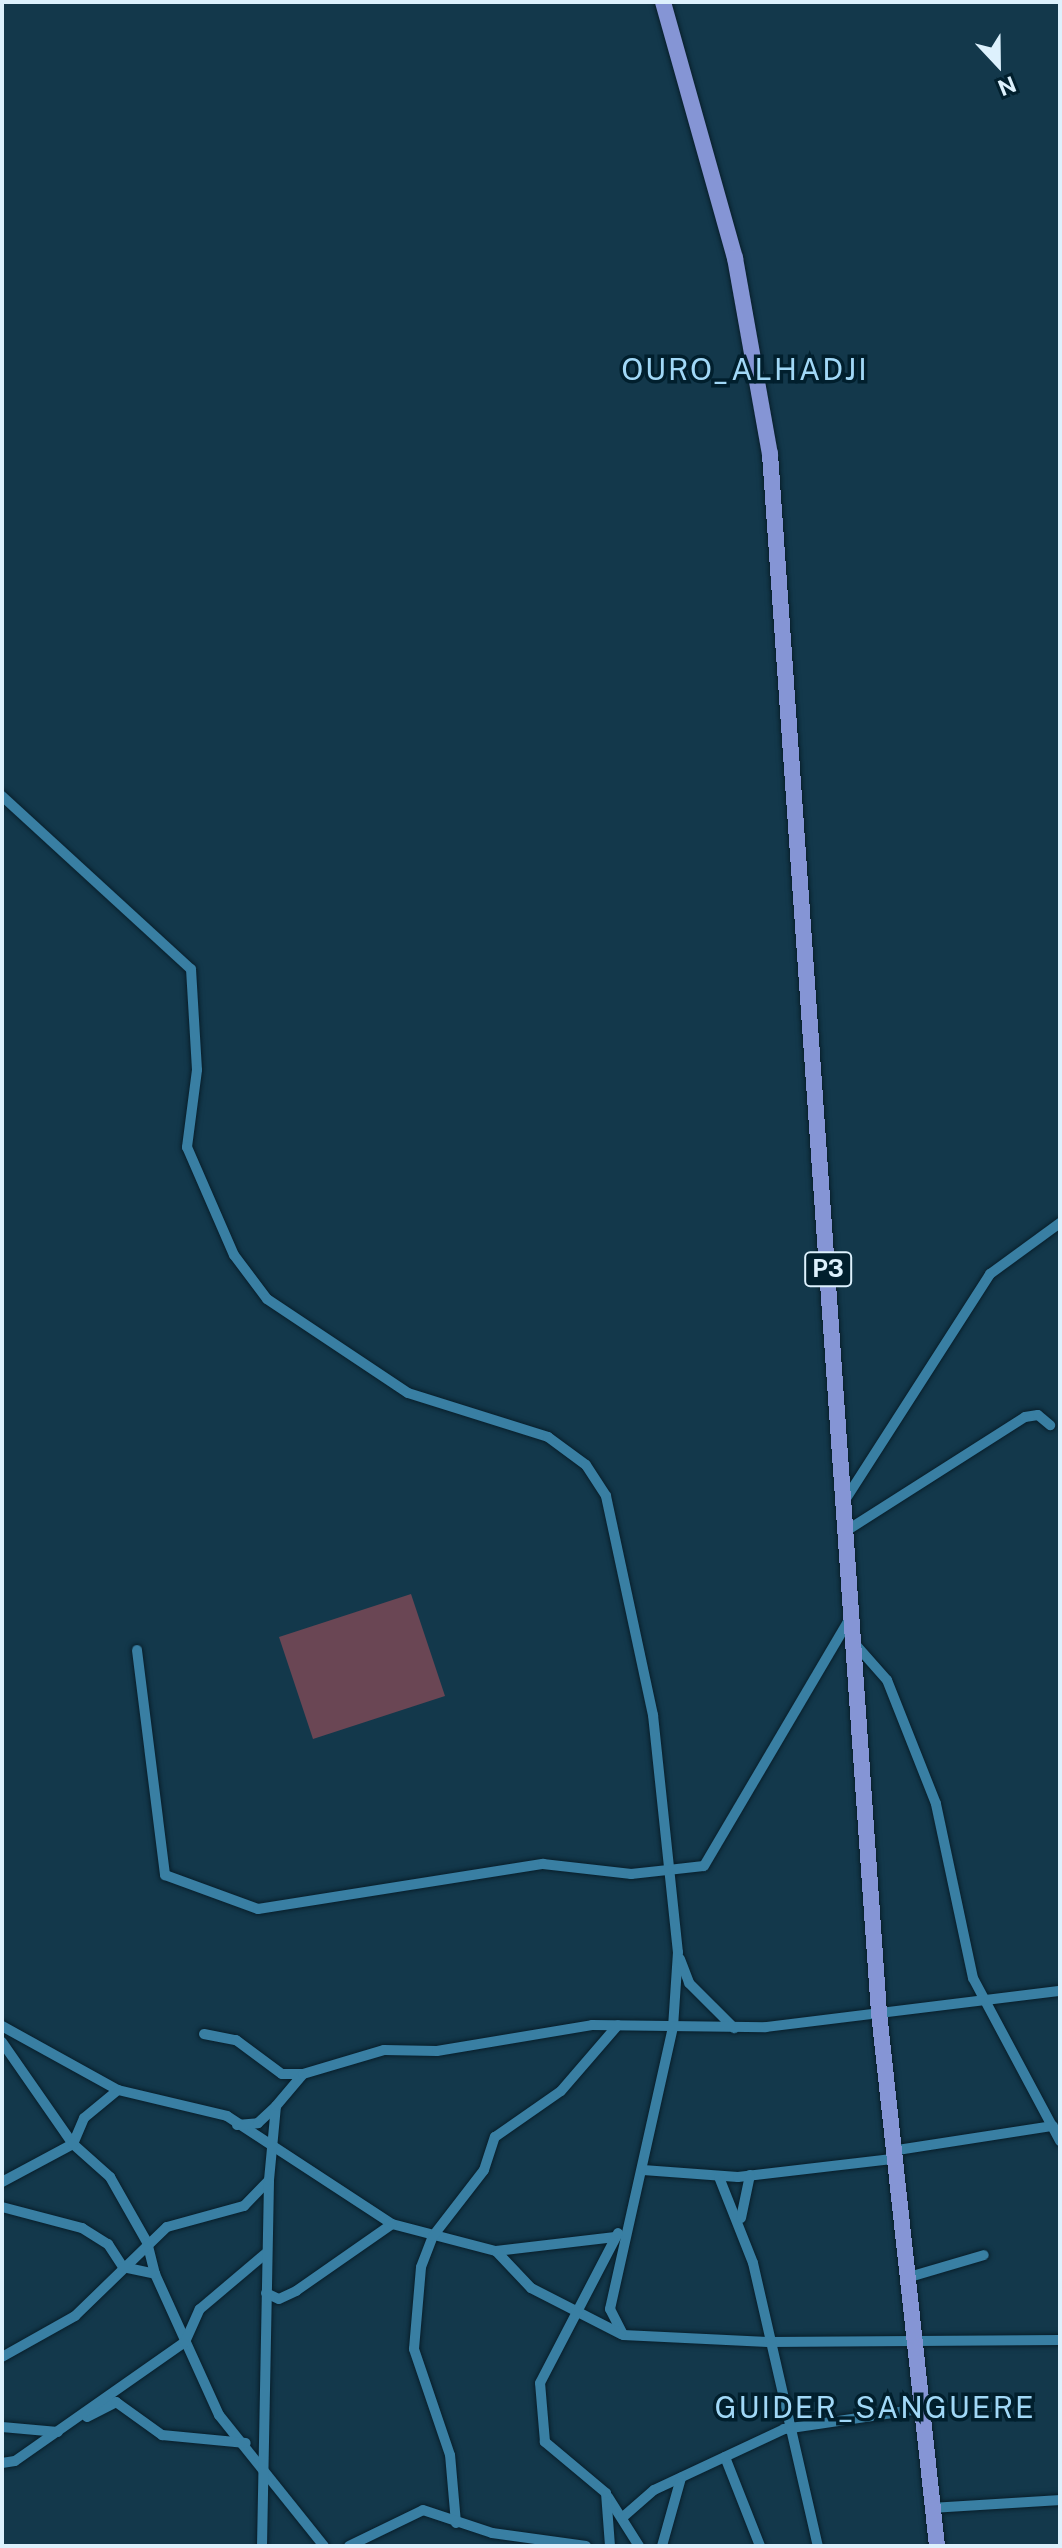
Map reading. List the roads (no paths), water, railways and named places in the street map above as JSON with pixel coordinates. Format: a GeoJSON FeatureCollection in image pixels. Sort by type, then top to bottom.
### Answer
{"type":"FeatureCollection","features":[{"type":"Feature","properties":{"kind":"main road","name":"P3"},"geometry":{"type":"LineString","coordinates":[[663,2],[735,258],[770,454],[856,1645],[879,2013],[892,2155],[937,2546]]}},
{"type":"Feature","properties":{"kind":"street"},"geometry":{"type":"LineString","coordinates":[[2,796],[191,969],[198,1033],[187,1147],[234,1255],[267,1299],[408,1393],[548,1437],[598,1479],[643,1656],[678,1952],[673,2027],[643,2170],[624,2225],[610,2309],[623,2335]]}},
{"type":"Feature","properties":{"kind":"street"},"geometry":{"type":"LineString","coordinates":[[845,1500],[990,1274],[1060,1223]]}},
{"type":"Feature","properties":{"kind":"street"},"geometry":{"type":"LineString","coordinates":[[846,1531],[1025,1417],[1038,1415],[1050,1425]]}},
{"type":"Feature","properties":{"kind":"street"},"geometry":{"type":"LineString","coordinates":[[137,1650],[157,1845],[165,1875],[176,1885],[258,1909],[543,1864],[668,1872],[697,1869],[712,1860],[853,1612]]}},
{"type":"Feature","properties":{"kind":"street"},"geometry":{"type":"LineString","coordinates":[[856,1645],[887,1680],[936,1804],[958,1933],[984,2003],[1060,2141]]}},
{"type":"Feature","properties":{"kind":"street"},"geometry":{"type":"LineString","coordinates":[[678,1952],[689,1983],[734,2028]]}},
{"type":"Feature","properties":{"kind":"street"},"geometry":{"type":"LineString","coordinates":[[204,2034],[236,2040],[267,2068],[303,2074],[384,2050],[437,2051],[618,2025],[734,2028],[984,2003],[1060,1991]]}},
{"type":"Feature","properties":{"kind":"street"},"geometry":{"type":"LineString","coordinates":[[456,2523],[450,2455],[411,2325],[433,2236],[484,2170],[495,2137],[561,2091],[618,2025]]}},
{"type":"Feature","properties":{"kind":"street"},"geometry":{"type":"LineString","coordinates":[[2,2026],[118,2090],[227,2116],[231,2124],[273,2143],[312,2177],[392,2224],[496,2251],[615,2237]]}},
{"type":"Feature","properties":{"kind":"street"},"geometry":{"type":"LineString","coordinates":[[2,2042],[73,2144],[110,2177],[147,2242],[155,2274],[219,2415],[268,2470],[324,2545]]}},
{"type":"Feature","properties":{"kind":"street"},"geometry":{"type":"LineString","coordinates":[[231,2124],[258,2123],[303,2074]]}},
{"type":"Feature","properties":{"kind":"street"},"geometry":{"type":"LineString","coordinates":[[2,2182],[73,2144],[84,2118],[118,2090]]}},
{"type":"Feature","properties":{"kind":"street"},"geometry":{"type":"LineString","coordinates":[[262,2546],[261,2486],[268,2470],[265,2254],[276,2106]]}},
{"type":"Feature","properties":{"kind":"street"},"geometry":{"type":"LineString","coordinates":[[643,2170],[719,2177],[750,2175],[892,2155],[1053,2126]]}},
{"type":"Feature","properties":{"kind":"street"},"geometry":{"type":"LineString","coordinates":[[741,2218],[750,2175]]}},
{"type":"Feature","properties":{"kind":"street"},"geometry":{"type":"LineString","coordinates":[[719,2177],[741,2218],[818,2546]]}},
{"type":"Feature","properties":{"kind":"street"},"geometry":{"type":"LineString","coordinates":[[2,2357],[75,2316],[147,2242],[167,2227],[244,2206],[269,2180]]}},
{"type":"Feature","properties":{"kind":"street"},"geometry":{"type":"LineString","coordinates":[[2,2207],[97,2236],[123,2267],[155,2274]]}},
{"type":"Feature","properties":{"kind":"street"},"geometry":{"type":"LineString","coordinates":[[266,2293],[279,2299],[296,2291],[392,2224]]}},
{"type":"Feature","properties":{"kind":"street"},"geometry":{"type":"LineString","coordinates":[[624,2225],[573,2311],[540,2383],[545,2442],[606,2493],[639,2546]]}},
{"type":"Feature","properties":{"kind":"street"},"geometry":{"type":"LineString","coordinates":[[496,2251],[512,2273],[573,2311],[623,2335],[768,2342],[1060,2340]]}},
{"type":"Feature","properties":{"kind":"street"},"geometry":{"type":"LineString","coordinates":[[2,2427],[57,2432],[185,2342],[200,2309],[265,2254]]}},
{"type":"Feature","properties":{"kind":"street"},"geometry":{"type":"LineString","coordinates":[[906,2278],[984,2255]]}},
{"type":"Feature","properties":{"kind":"street"},"geometry":{"type":"LineString","coordinates":[[2,2463],[116,2402],[162,2435],[246,2443]]}},
{"type":"Feature","properties":{"kind":"street"},"geometry":{"type":"LineString","coordinates":[[623,2517],[681,2478],[791,2428],[920,2409]]}},
{"type":"Feature","properties":{"kind":"street"},"geometry":{"type":"LineString","coordinates":[[725,2457],[760,2546]]}},
{"type":"Feature","properties":{"kind":"street"},"geometry":{"type":"LineString","coordinates":[[662,2546],[681,2478]]}},
{"type":"Feature","properties":{"kind":"street"},"geometry":{"type":"LineString","coordinates":[[606,2493],[610,2546]]}},
{"type":"Feature","properties":{"kind":"street"},"geometry":{"type":"LineString","coordinates":[[932,2508],[1060,2500]]}},
{"type":"Feature","properties":{"kind":"street"},"geometry":{"type":"LineString","coordinates":[[349,2546],[416,2511],[456,2523],[586,2546]]}},
{"type":"Feature","properties":{"kind":"district","name":"OURO_ALHADJI"},"geometry":{"type":"Point","coordinates":[745,369]}},
{"type":"Feature","properties":{"kind":"district","name":"GUIDER_SANGUERE"},"geometry":{"type":"Point","coordinates":[875,2407]}}]}
